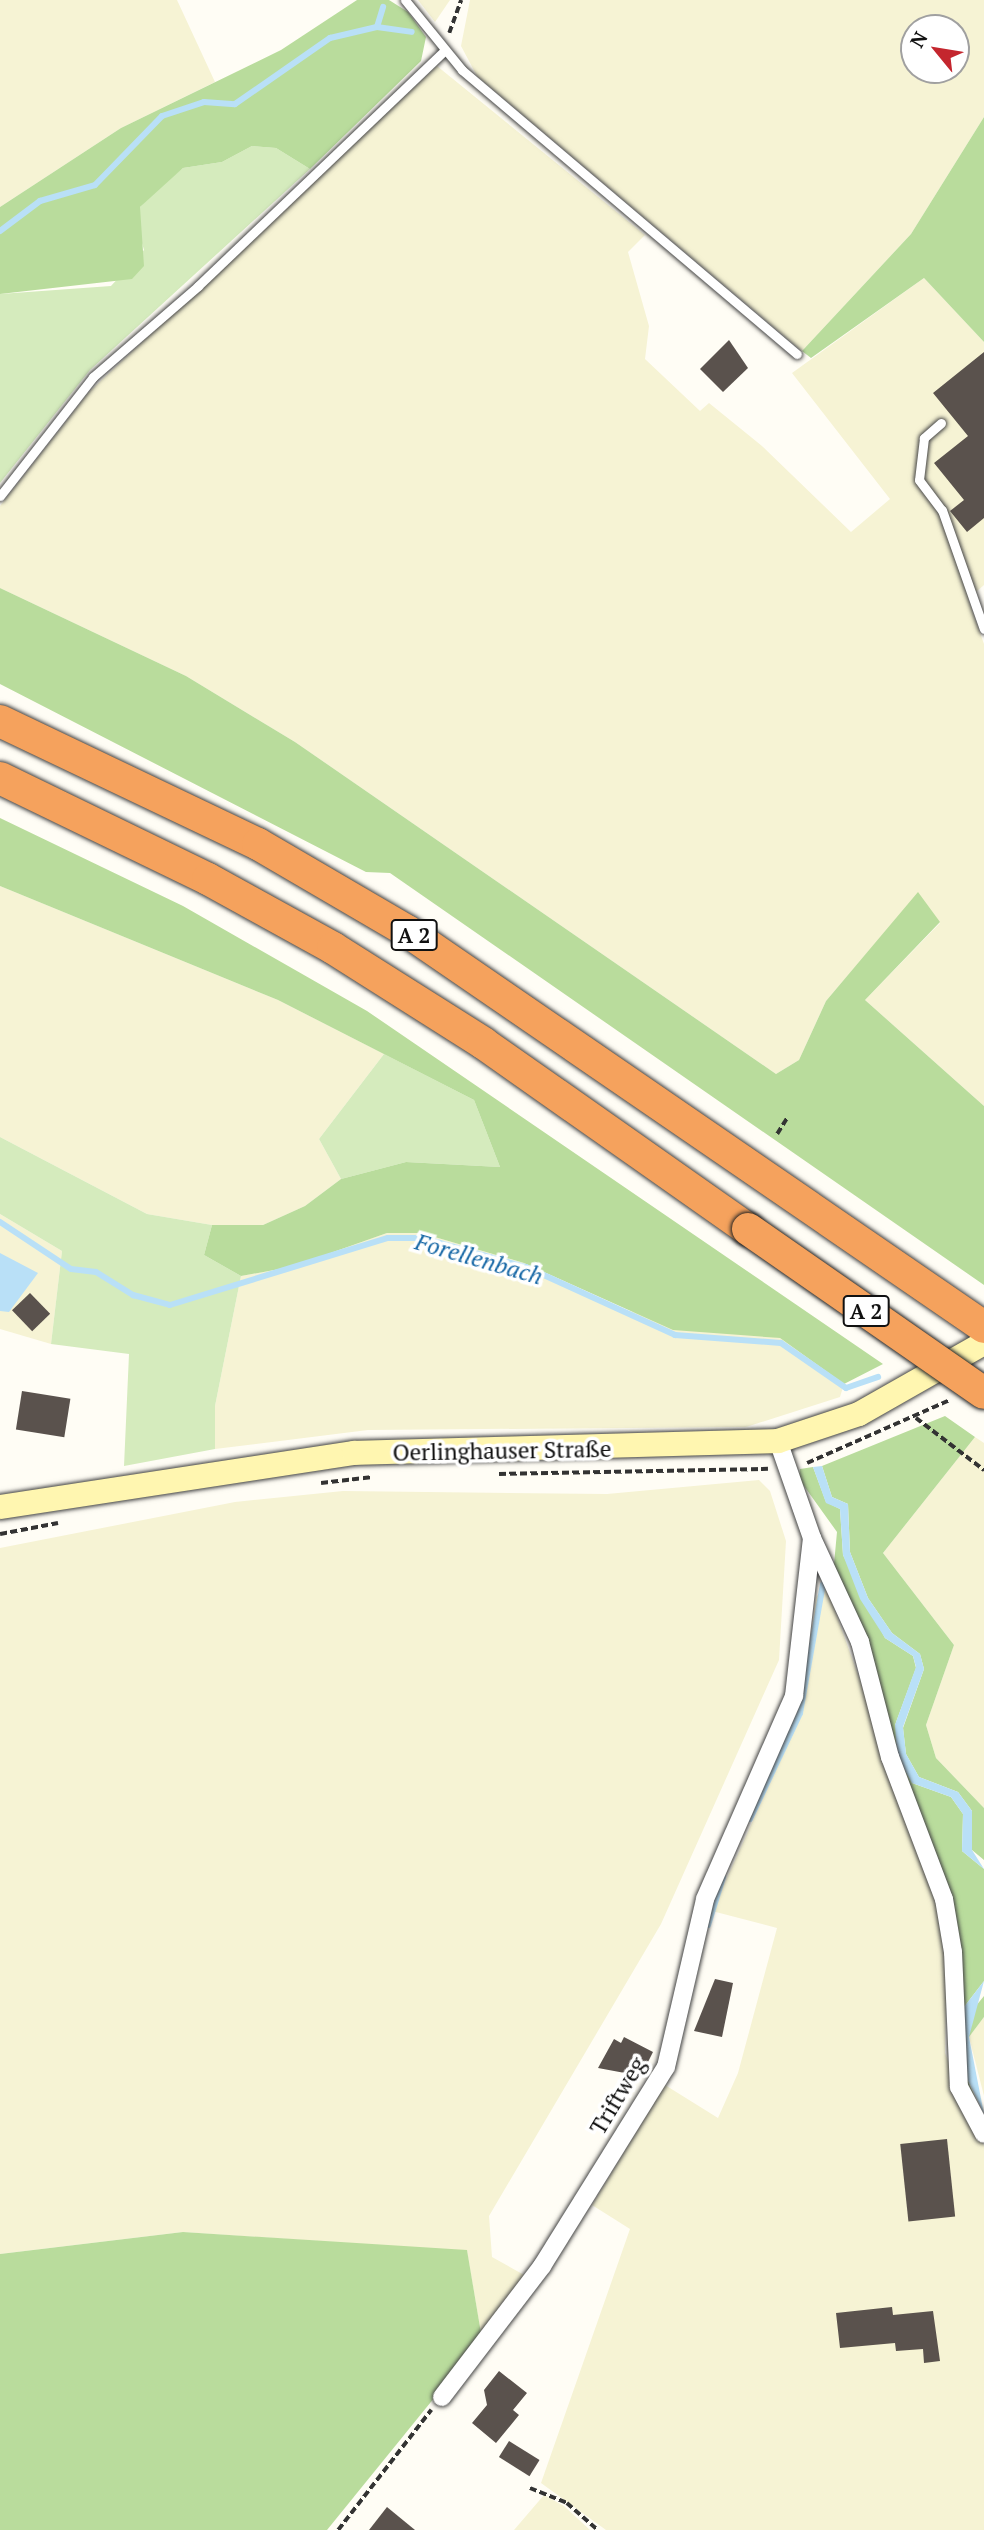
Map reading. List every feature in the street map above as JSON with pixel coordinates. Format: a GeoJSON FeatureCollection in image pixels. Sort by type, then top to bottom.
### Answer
{"type":"FeatureCollection","features":[{"type":"Feature","properties":{"kind":"highway","name":"A 2"},"geometry":{"type":"LineString","coordinates":[[0,721],[258,844],[408,931],[984,1327]]}},
{"type":"Feature","properties":{"kind":"highway","name":"A 2"},"geometry":{"type":"LineString","coordinates":[[0,778],[208,879],[333,948],[483,1043],[974,1392]]}},
{"type":"Feature","properties":{"kind":"main road","name":"Oerlinghauser Straße"},"geometry":{"type":"LineString","coordinates":[[0,1507],[354,1453],[778,1441],[859,1414],[984,1343]]}},
{"type":"Feature","properties":{"kind":"street","name":"Triftweg"},"geometry":{"type":"LineString","coordinates":[[778,1441],[784,1468],[812,1538],[860,1642],[890,1757],[944,1899],[953,1952],[959,2087],[984,2134]]}},
{"type":"Feature","properties":{"kind":"street","name":"Triftweg"},"geometry":{"type":"LineString","coordinates":[[442,2397],[542,2266],[666,2067],[705,1899],[794,1696],[812,1538]]}},
{"type":"Feature","properties":{"kind":"lane"},"geometry":{"type":"LineString","coordinates":[[405,0],[443,51],[797,354]]}},
{"type":"Feature","properties":{"kind":"lane"},"geometry":{"type":"LineString","coordinates":[[0,496],[93,377],[198,286],[443,51]]}},
{"type":"Feature","properties":{"kind":"lane"},"geometry":{"type":"LineString","coordinates":[[941,423],[924,438],[919,481],[942,510],[984,629]]}},
{"type":"Feature","properties":{"kind":"path"},"geometry":{"type":"LineString","coordinates":[[443,51],[461,0]]}},
{"type":"Feature","properties":{"kind":"path"},"geometry":{"type":"LineString","coordinates":[[777,1133],[787,1118]]}},
{"type":"Feature","properties":{"kind":"path"},"geometry":{"type":"LineString","coordinates":[[487,1474],[784,1468],[916,1418],[974,1392]]}},
{"type":"Feature","properties":{"kind":"path"},"geometry":{"type":"LineString","coordinates":[[916,1418],[984,1470]]}},
{"type":"Feature","properties":{"kind":"path"},"geometry":{"type":"LineString","coordinates":[[317,1483],[382,1476]]}},
{"type":"Feature","properties":{"kind":"path"},"geometry":{"type":"LineString","coordinates":[[0,1534],[62,1522]]}},
{"type":"Feature","properties":{"kind":"path"},"geometry":{"type":"LineString","coordinates":[[338,2530],[442,2397]]}},
{"type":"Feature","properties":{"kind":"path"},"geometry":{"type":"LineString","coordinates":[[530,2488],[566,2503],[598,2530]]}},
{"type":"Feature","properties":{"kind":"shaded area"},"geometry":{"type":"Polygon","coordinates":[[[0,0],[177,0],[215,82],[121,128],[0,207],[0,0]]]}},
{"type":"Feature","properties":{"kind":"shaded area"},"geometry":{"type":"Polygon","coordinates":[[[418,0],[450,0],[435,22],[418,0]]]}},
{"type":"Feature","properties":{"kind":"shaded area"},"geometry":{"type":"Polygon","coordinates":[[[470,0],[984,0],[984,117],[911,234],[802,351],[477,76],[461,46],[470,0]]]}},
{"type":"Feature","properties":{"kind":"shaded area"},"geometry":{"type":"Polygon","coordinates":[[[437,66],[645,235],[628,252],[649,326],[645,359],[700,411],[709,403],[762,446],[851,532],[890,499],[792,373],[924,278],[984,342],[984,585],[968,599],[984,644],[984,1106],[865,1000],[940,923],[918,893],[826,1001],[799,1060],[776,1074],[295,742],[186,676],[0,588],[0,506],[89,392],[437,66]]]}},
{"type":"Feature","properties":{"kind":"shaded area"},"geometry":{"type":"Polygon","coordinates":[[[0,886],[278,1000],[384,1054],[319,1139],[341,1179],[305,1206],[263,1225],[212,1225],[147,1214],[0,1137],[0,886]]]}},
{"type":"Feature","properties":{"kind":"shaded area"},"geometry":{"type":"Polygon","coordinates":[[[0,1214],[62,1251],[51,1344],[0,1329],[0,1214]]]}},
{"type":"Feature","properties":{"kind":"shaded area"},"geometry":{"type":"Polygon","coordinates":[[[387,1233],[421,1233],[524,1263],[627,1311],[780,1338],[844,1384],[840,1397],[746,1427],[368,1430],[215,1449],[215,1406],[241,1276],[291,1267],[387,1233]]]}},
{"type":"Feature","properties":{"kind":"shaded area"},"geometry":{"type":"Polygon","coordinates":[[[975,1437],[984,1443],[984,1808],[936,1758],[926,1725],[954,1645],[883,1553],[975,1437]]]}},
{"type":"Feature","properties":{"kind":"shaded area"},"geometry":{"type":"Polygon","coordinates":[[[759,1480],[770,1491],[786,1541],[779,1660],[661,1924],[489,2216],[492,2257],[526,2276],[482,2339],[467,2251],[183,2232],[0,2254],[0,1548],[235,1502],[343,1491],[607,1494],[759,1480]]]}},
{"type":"Feature","properties":{"kind":"shaded area"},"geometry":{"type":"Polygon","coordinates":[[[826,1586],[932,1880],[947,1958],[945,2053],[984,2146],[984,2530],[606,2530],[541,2483],[630,2229],[592,2205],[665,2085],[718,2118],[738,2073],[777,1928],[712,1911],[803,1710],[816,1597],[826,1586]]]}},
{"type":"Feature","properties":{"kind":"shaded area"},"geometry":{"type":"Polygon","coordinates":[[[984,2017],[984,2096],[969,2037],[984,2017]]]}},
{"type":"Feature","properties":{"kind":"shaded area"},"geometry":{"type":"Polygon","coordinates":[[[544,2495],[564,2506],[590,2530],[514,2530],[544,2495]]]}},
{"type":"Feature","properties":{"kind":"green space"},"geometry":{"type":"Polygon","coordinates":[[[357,0],[389,0],[408,12],[426,37],[421,61],[310,169],[276,148],[252,146],[222,162],[183,168],[140,207],[144,266],[132,279],[0,294],[0,207],[121,128],[281,50],[357,0]]]}},
{"type":"Feature","properties":{"kind":"green space"},"geometry":{"type":"Polygon","coordinates":[[[984,117],[984,342],[924,278],[811,358],[802,351],[911,234],[984,117]]]}},
{"type":"Feature","properties":{"kind":"green space"},"geometry":{"type":"Polygon","coordinates":[[[252,146],[276,148],[310,169],[90,370],[0,483],[0,294],[111,286],[144,250],[137,226],[140,207],[153,192],[183,168],[222,162],[252,146]]]}},
{"type":"Feature","properties":{"kind":"green space"},"geometry":{"type":"Polygon","coordinates":[[[0,588],[186,676],[295,742],[776,1074],[799,1060],[826,1001],[918,892],[940,922],[865,1000],[984,1106],[984,1285],[390,873],[366,872],[0,684],[0,588]]]}},
{"type":"Feature","properties":{"kind":"green space"},"geometry":{"type":"Polygon","coordinates":[[[0,818],[183,906],[367,1011],[883,1364],[844,1384],[780,1338],[673,1330],[524,1263],[421,1233],[387,1233],[291,1267],[241,1276],[204,1255],[212,1225],[263,1225],[305,1206],[341,1179],[406,1162],[500,1167],[474,1100],[278,1000],[0,886],[0,818]]]}},
{"type":"Feature","properties":{"kind":"green space"},"geometry":{"type":"Polygon","coordinates":[[[384,1054],[474,1100],[500,1167],[406,1162],[341,1179],[319,1139],[384,1054]]]}},
{"type":"Feature","properties":{"kind":"green space"},"geometry":{"type":"Polygon","coordinates":[[[0,1137],[147,1214],[212,1225],[204,1255],[241,1276],[215,1406],[215,1449],[124,1466],[129,1354],[51,1344],[62,1251],[0,1214],[0,1137]]]}},
{"type":"Feature","properties":{"kind":"green space"},"geometry":{"type":"Polygon","coordinates":[[[945,1416],[975,1437],[883,1553],[954,1645],[926,1725],[936,1758],[984,1808],[984,1860],[972,1850],[972,1811],[958,1792],[919,1777],[906,1754],[903,1728],[924,1669],[920,1654],[892,1633],[868,1598],[850,1552],[848,1504],[832,1497],[822,1466],[945,1416]]]}},
{"type":"Feature","properties":{"kind":"green space"},"geometry":{"type":"Polygon","coordinates":[[[813,1467],[826,1502],[840,1509],[843,1555],[885,1638],[913,1656],[916,1668],[895,1725],[912,1783],[951,1797],[963,1814],[962,1851],[984,1869],[984,1981],[964,2007],[966,2076],[984,2119],[961,2069],[960,1957],[834,1564],[837,1532],[799,1479],[800,1469],[813,1467]]]}},
{"type":"Feature","properties":{"kind":"green space"},"geometry":{"type":"Polygon","coordinates":[[[984,1996],[984,2017],[969,2037],[971,2012],[984,1996]]]}},
{"type":"Feature","properties":{"kind":"green space"},"geometry":{"type":"Polygon","coordinates":[[[183,2232],[467,2250],[482,2339],[327,2530],[0,2530],[0,2254],[183,2232]]]}},
{"type":"Feature","properties":{"kind":"water"},"geometry":{"type":"Polygon","coordinates":[[[0,1253],[38,1273],[9,1312],[0,1311],[0,1253]]]}},
{"type":"Feature","properties":{"kind":"water"},"geometry":{"type":"Polygon","coordinates":[[[822,1466],[832,1497],[848,1504],[850,1552],[868,1598],[892,1633],[920,1654],[924,1669],[903,1727],[906,1754],[919,1777],[958,1792],[972,1811],[972,1850],[984,1869],[962,1851],[963,1814],[951,1797],[912,1783],[897,1757],[895,1725],[916,1667],[913,1656],[885,1638],[860,1599],[843,1555],[840,1509],[826,1503],[813,1467],[822,1466]]]}},
{"type":"Feature","properties":{"kind":"water"},"geometry":{"type":"Polygon","coordinates":[[[984,1981],[969,2037],[984,2114],[966,2076],[964,2007],[984,1981]]]}},
{"type":"Feature","properties":{"kind":"building"},"geometry":{"type":"Polygon","coordinates":[[[729,340],[748,368],[723,392],[700,369],[729,340]]]}},
{"type":"Feature","properties":{"kind":"building"},"geometry":{"type":"Polygon","coordinates":[[[984,352],[984,518],[967,532],[950,511],[964,500],[934,463],[968,436],[933,393],[984,352]]]}},
{"type":"Feature","properties":{"kind":"building"},"geometry":{"type":"Polygon","coordinates":[[[30,1293],[50,1314],[32,1331],[12,1310],[30,1293]]]}},
{"type":"Feature","properties":{"kind":"building"},"geometry":{"type":"Polygon","coordinates":[[[22,1391],[70,1399],[64,1437],[16,1430],[22,1391]]]}},
{"type":"Feature","properties":{"kind":"building"},"geometry":{"type":"Polygon","coordinates":[[[715,1979],[733,1983],[722,2037],[694,2031],[715,1979]]]}},
{"type":"Feature","properties":{"kind":"building"},"geometry":{"type":"Polygon","coordinates":[[[624,2037],[653,2052],[641,2076],[598,2068],[614,2039],[621,2043],[624,2037]]]}},
{"type":"Feature","properties":{"kind":"building"},"geometry":{"type":"Polygon","coordinates":[[[947,2139],[955,2217],[908,2221],[900,2144],[947,2139]]]}},
{"type":"Feature","properties":{"kind":"building"},"geometry":{"type":"Polygon","coordinates":[[[892,2307],[893,2315],[933,2311],[940,2361],[924,2363],[923,2349],[896,2351],[895,2343],[840,2348],[836,2313],[892,2307]]]}},
{"type":"Feature","properties":{"kind":"building"},"geometry":{"type":"Polygon","coordinates":[[[499,2371],[527,2393],[513,2410],[519,2415],[496,2443],[472,2423],[487,2405],[484,2390],[499,2371]]]}},
{"type":"Feature","properties":{"kind":"building"},"geometry":{"type":"Polygon","coordinates":[[[509,2441],[540,2460],[529,2476],[499,2457],[509,2441]]]}},
{"type":"Feature","properties":{"kind":"building"},"geometry":{"type":"Polygon","coordinates":[[[387,2507],[415,2530],[369,2530],[387,2507]]]}},
{"type":"Feature","properties":{"kind":"waterway"},"geometry":{"type":"LineString","coordinates":[[377,27],[383,7]]}},
{"type":"Feature","properties":{"kind":"waterway"},"geometry":{"type":"LineString","coordinates":[[0,231],[40,201],[95,185],[162,116],[204,102],[235,104],[330,38],[377,27],[412,32]]}},
{"type":"Feature","properties":{"kind":"waterway","name":"Forellenbach"},"geometry":{"type":"LineString","coordinates":[[0,1222],[71,1269],[96,1272],[133,1295],[170,1305],[388,1238],[422,1238],[526,1267],[675,1335],[781,1343],[846,1388],[878,1377]]}},
{"type":"Feature","properties":{"kind":"waterway"},"geometry":{"type":"LineString","coordinates":[[750,1819],[800,1713],[823,1584]]}},
{"type":"Feature","properties":{"kind":"waterway"},"geometry":{"type":"LineString","coordinates":[[708,1925],[723,1877]]}}]}
